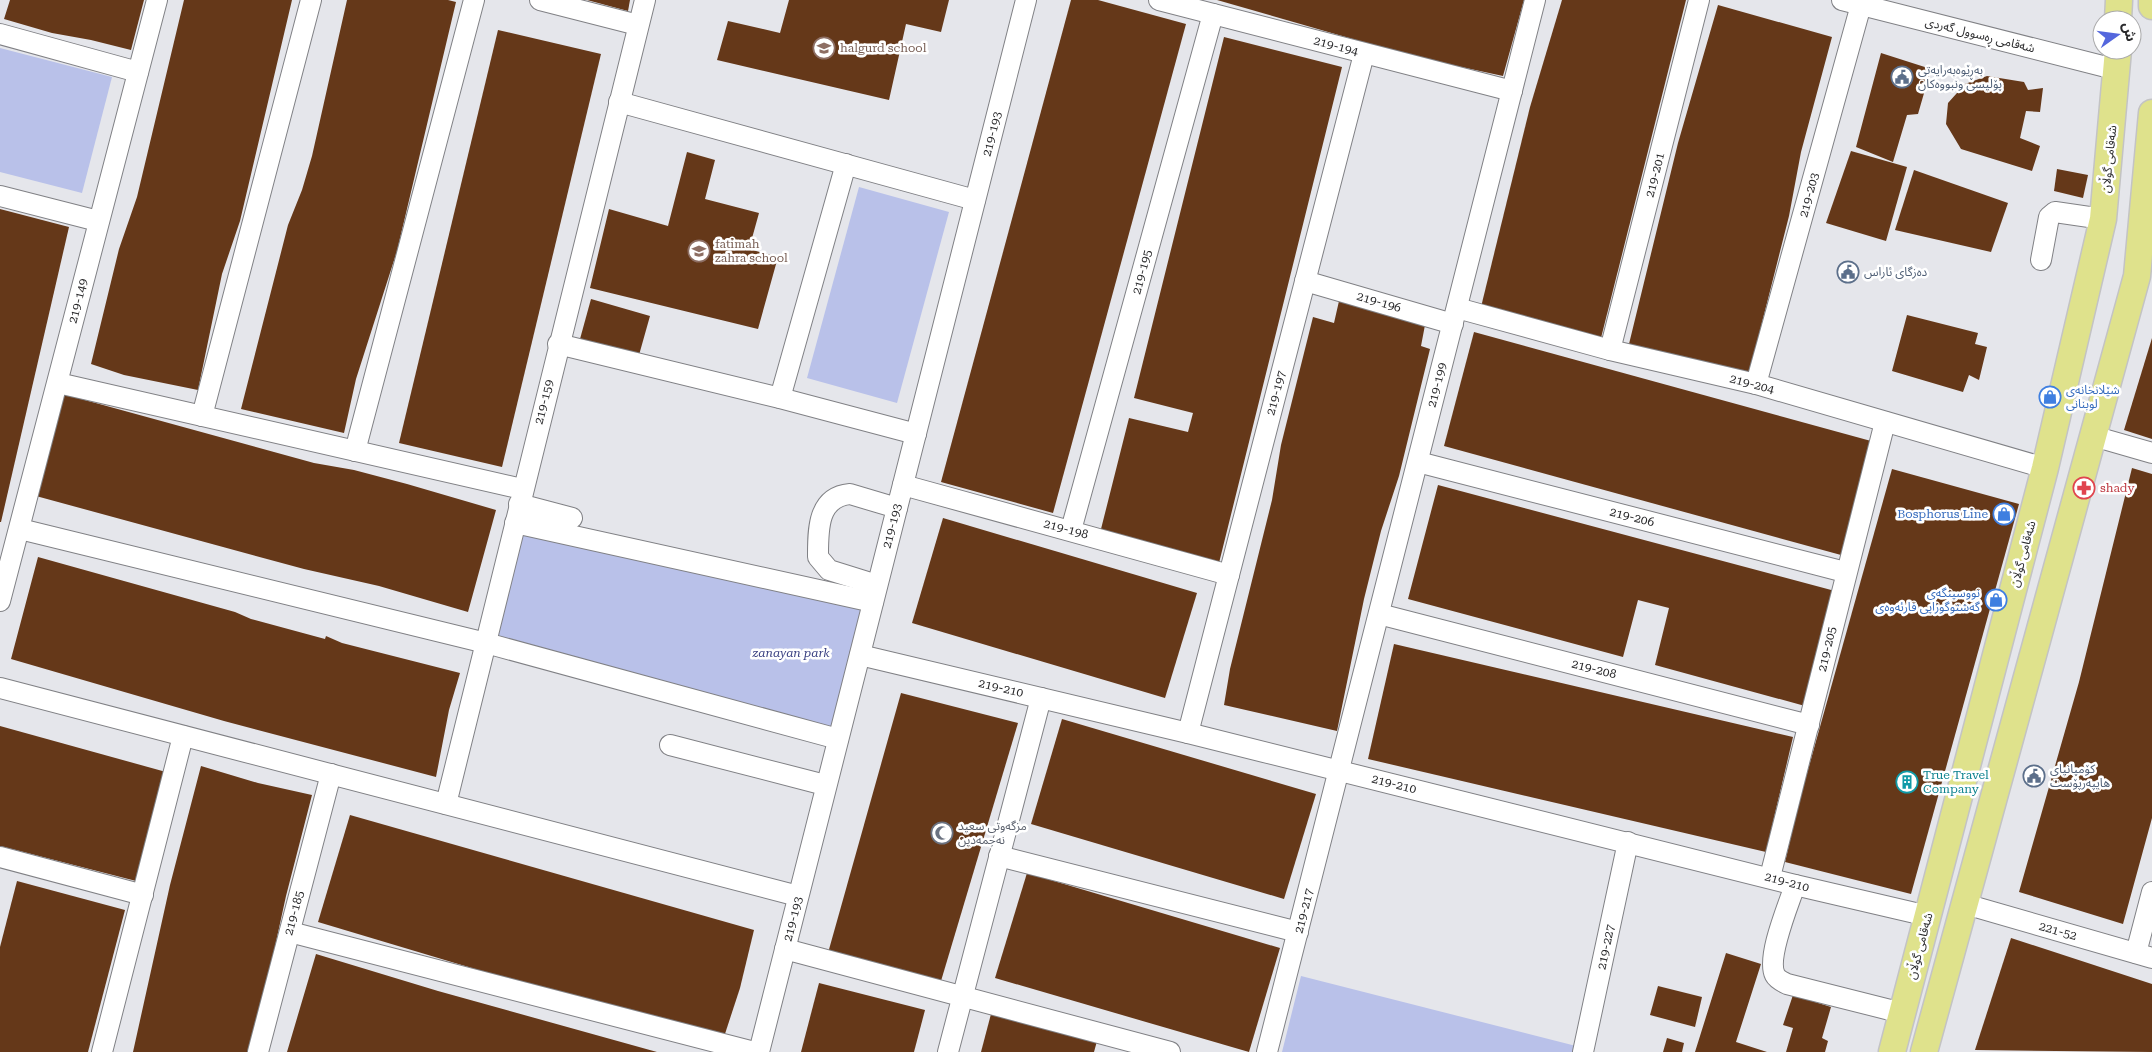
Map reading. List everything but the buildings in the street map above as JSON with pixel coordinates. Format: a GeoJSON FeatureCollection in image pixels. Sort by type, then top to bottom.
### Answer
{"type":"FeatureCollection","features":[{"type":"Feature","properties":{"kind":"main road"},"geometry":{"type":"LineString","coordinates":[[2152,0],[2152,6]]}},
{"type":"Feature","properties":{"kind":"main road","name":"شەقامی گوڵان"},"geometry":{"type":"LineString","coordinates":[[1892,1052],[2045,468],[2103,219],[2118,60]]}},
{"type":"Feature","properties":{"kind":"main road"},"geometry":{"type":"LineString","coordinates":[[1924,1052],[2093,436],[2144,278],[2152,113]]}},
{"type":"Feature","properties":{"kind":"street","name":"219-149"},"geometry":{"type":"LineString","coordinates":[[0,601],[157,0]]}},
{"type":"Feature","properties":{"kind":"street"},"geometry":{"type":"LineString","coordinates":[[202,416],[310,0]]}},
{"type":"Feature","properties":{"kind":"street"},"geometry":{"type":"LineString","coordinates":[[355,452],[474,0]]}},
{"type":"Feature","properties":{"kind":"street"},"geometry":{"type":"LineString","coordinates":[[540,0],[638,25]]}},
{"type":"Feature","properties":{"kind":"street","name":"219-159"},"geometry":{"type":"LineString","coordinates":[[446,804],[518,505],[645,0]]}},
{"type":"Feature","properties":{"kind":"street","name":"219-193"},"geometry":{"type":"LineString","coordinates":[[758,1052],[1026,0]]}},
{"type":"Feature","properties":{"kind":"street","name":"219-194"},"geometry":{"type":"LineString","coordinates":[[1159,0],[1512,91]]}},
{"type":"Feature","properties":{"kind":"street","name":"219-199"},"geometry":{"type":"LineString","coordinates":[[1340,770],[1535,0]]}},
{"type":"Feature","properties":{"kind":"street","name":"219-201"},"geometry":{"type":"LineString","coordinates":[[1610,350],[1699,0]]}},
{"type":"Feature","properties":{"kind":"street","name":"شەقامی ڕەسوول گەردی"},"geometry":{"type":"LineString","coordinates":[[1851,2],[1900,8],[2092,54]]}},
{"type":"Feature","properties":{"kind":"street","name":"219-203"},"geometry":{"type":"LineString","coordinates":[[1756,384],[1851,2]]}},
{"type":"Feature","properties":{"kind":"street","name":"219-195"},"geometry":{"type":"LineString","coordinates":[[1071,530],[1213,14]]}},
{"type":"Feature","properties":{"kind":"street"},"geometry":{"type":"LineString","coordinates":[[0,34],[138,72]]}},
{"type":"Feature","properties":{"kind":"street","name":"219-197"},"geometry":{"type":"LineString","coordinates":[[1188,733],[1364,54]]}},
{"type":"Feature","properties":{"kind":"street"},"geometry":{"type":"LineString","coordinates":[[619,102],[975,200]]}},
{"type":"Feature","properties":{"kind":"street"},"geometry":{"type":"LineString","coordinates":[[780,398],[846,164]]}},
{"type":"Feature","properties":{"kind":"street"},"geometry":{"type":"LineString","coordinates":[[0,196],[98,221]]}},
{"type":"Feature","properties":{"kind":"street"},"geometry":{"type":"LineString","coordinates":[[2041,260],[2049,217],[2055,212],[2103,219]]}},
{"type":"Feature","properties":{"kind":"street","name":"219-196"},"geometry":{"type":"LineString","coordinates":[[1305,281],[1455,316]]}},
{"type":"Feature","properties":{"kind":"street","name":"219-204"},"geometry":{"type":"LineString","coordinates":[[1455,316],[1756,384],[2045,468]]}},
{"type":"Feature","properties":{"kind":"street"},"geometry":{"type":"LineString","coordinates":[[558,344],[780,398],[916,434]]}},
{"type":"Feature","properties":{"kind":"street"},"geometry":{"type":"LineString","coordinates":[[58,383],[355,452],[518,505],[875,594]]}},
{"type":"Feature","properties":{"kind":"street","name":"219-205"},"geometry":{"type":"LineString","coordinates":[[1770,877],[1884,422]]}},
{"type":"Feature","properties":{"kind":"street"},"geometry":{"type":"LineString","coordinates":[[2093,436],[2152,453]]}},
{"type":"Feature","properties":{"kind":"street","name":"219-206"},"geometry":{"type":"LineString","coordinates":[[1418,462],[1845,572]]}},
{"type":"Feature","properties":{"kind":"street","name":"219-198"},"geometry":{"type":"LineString","coordinates":[[903,484],[1229,574]]}},
{"type":"Feature","properties":{"kind":"street"},"geometry":{"type":"LineString","coordinates":[[875,594],[829,570],[818,557],[818,527],[824,510],[832,499],[842,494],[850,494],[897,508]]}},
{"type":"Feature","properties":{"kind":"street"},"geometry":{"type":"LineString","coordinates":[[518,505],[572,518]]}},
{"type":"Feature","properties":{"kind":"street"},"geometry":{"type":"LineString","coordinates":[[20,529],[486,643],[838,739]]}},
{"type":"Feature","properties":{"kind":"street","name":"219-208"},"geometry":{"type":"LineString","coordinates":[[1380,614],[1809,725]]}},
{"type":"Feature","properties":{"kind":"street","name":"219-210"},"geometry":{"type":"LineString","coordinates":[[860,654],[1340,770],[1770,877],[1795,885],[1928,916]]}},
{"type":"Feature","properties":{"kind":"street"},"geometry":{"type":"LineString","coordinates":[[0,688],[798,896]]}},
{"type":"Feature","properties":{"kind":"street"},"geometry":{"type":"LineString","coordinates":[[948,1052],[1041,698]]}},
{"type":"Feature","properties":{"kind":"street"},"geometry":{"type":"LineString","coordinates":[[102,1052],[183,736]]}},
{"type":"Feature","properties":{"kind":"street"},"geometry":{"type":"LineString","coordinates":[[670,745],[825,785]]}},
{"type":"Feature","properties":{"kind":"street","name":"219-217"},"geometry":{"type":"LineString","coordinates":[[1267,1052],[1340,770]]}},
{"type":"Feature","properties":{"kind":"street","name":"219-185"},"geometry":{"type":"LineString","coordinates":[[258,1052],[331,774]]}},
{"type":"Feature","properties":{"kind":"street","name":"219-227"},"geometry":{"type":"LineString","coordinates":[[1583,1052],[1628,842]]}},
{"type":"Feature","properties":{"kind":"street"},"geometry":{"type":"LineString","coordinates":[[999,856],[1298,932]]}},
{"type":"Feature","properties":{"kind":"street"},"geometry":{"type":"LineString","coordinates":[[0,857],[143,895]]}},
{"type":"Feature","properties":{"kind":"street"},"geometry":{"type":"LineString","coordinates":[[1795,885],[1773,957],[1774,974],[1777,978],[1787,984],[1902,1013]]}},
{"type":"Feature","properties":{"kind":"street"},"geometry":{"type":"LineString","coordinates":[[2144,956],[2152,892]]}},
{"type":"Feature","properties":{"kind":"street","name":"221-52"},"geometry":{"type":"LineString","coordinates":[[1965,904],[2144,956]]}},
{"type":"Feature","properties":{"kind":"street"},"geometry":{"type":"LineString","coordinates":[[290,932],[754,1052]]}},
{"type":"Feature","properties":{"kind":"street"},"geometry":{"type":"LineString","coordinates":[[785,949],[962,997],[1103,1043],[1170,1052]]}},
{"type":"Feature","properties":{"kind":"green space"},"geometry":{"type":"Polygon","coordinates":[[[0,48],[112,77],[82,193],[0,172],[0,48]]]}},
{"type":"Feature","properties":{"kind":"green space"},"geometry":{"type":"Polygon","coordinates":[[[859,187],[949,212],[897,403],[807,378],[859,187]]]}},
{"type":"Feature","properties":{"kind":"green space","name":"zanayan park"},"geometry":{"type":"Polygon","coordinates":[[[520,533],[873,602],[840,734],[498,637],[520,533]]]}},
{"type":"Feature","properties":{"kind":"green space"},"geometry":{"type":"Polygon","coordinates":[[[1301,976],[1576,1046],[1575,1052],[1282,1052],[1301,976]]]}},
{"type":"Feature","properties":{"kind":"place","name":"halgurd school"},"geometry":{"type":"Point","coordinates":[824,48]}},
{"type":"Feature","properties":{"kind":"place","name":"بەڕێوەبەرایەتی پۆلیسی ونبووەکان"},"geometry":{"type":"Point","coordinates":[1902,77]}},
{"type":"Feature","properties":{"kind":"place","name":"fatimah zahra school"},"geometry":{"type":"Point","coordinates":[699,251]}},
{"type":"Feature","properties":{"kind":"place","name":"دەزگای ئاراس"},"geometry":{"type":"Point","coordinates":[1848,272]}},
{"type":"Feature","properties":{"kind":"place","name":"شێلانخانەی لوبنانی"},"geometry":{"type":"Point","coordinates":[2050,397]}},
{"type":"Feature","properties":{"kind":"place","name":"shady"},"geometry":{"type":"Point","coordinates":[2084,488]}},
{"type":"Feature","properties":{"kind":"place","name":"Bosphorus Line"},"geometry":{"type":"Point","coordinates":[2004,514]}},
{"type":"Feature","properties":{"kind":"place","name":"نووسینگەی گەشتوگوزایی فارئەوەی"},"geometry":{"type":"Point","coordinates":[1996,600]}},
{"type":"Feature","properties":{"kind":"place","name":"کۆمپانیای هایپەرپۆست"},"geometry":{"type":"Point","coordinates":[2034,776]}},
{"type":"Feature","properties":{"kind":"place","name":"True Travel Company"},"geometry":{"type":"Point","coordinates":[1907,782]}},
{"type":"Feature","properties":{"kind":"place","name":"مزگەوتی سعید نەجمەدین"},"geometry":{"type":"Point","coordinates":[942,833]}}]}
